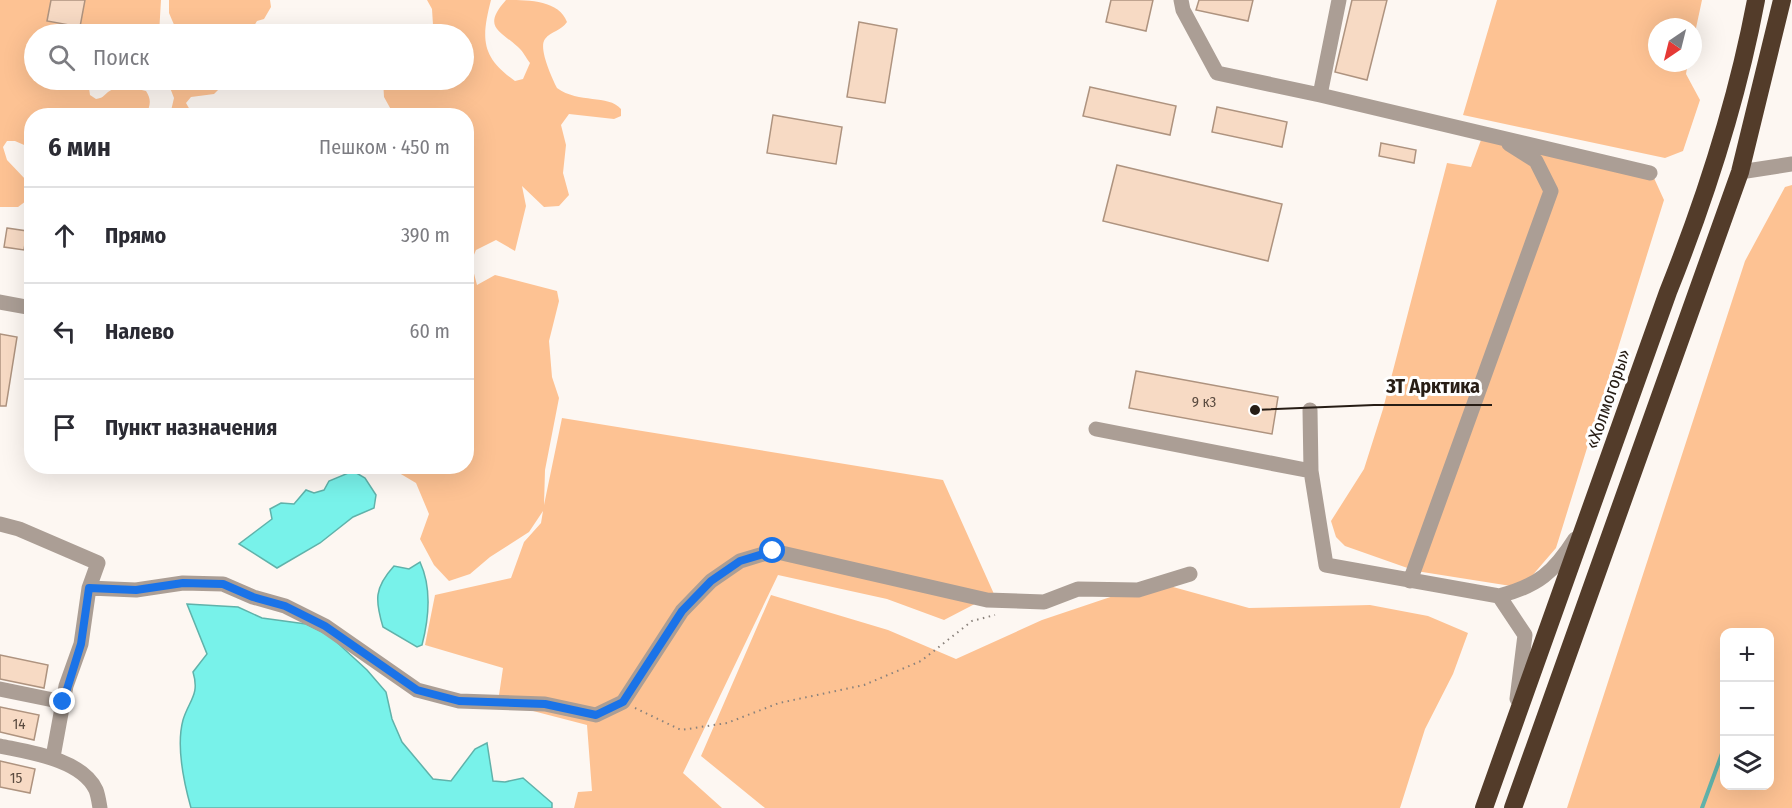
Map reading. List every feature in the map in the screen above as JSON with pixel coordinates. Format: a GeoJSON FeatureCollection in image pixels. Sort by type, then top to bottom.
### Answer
{"type":"FeatureCollection","features":[{"type":"Feature","properties":{"kind":"highway","name":"«Холмогоры»"},"geometry":{"type":"LineString","coordinates":[[1484,808],[1717,157],[1734,98],[1756,0]]}},
{"type":"Feature","properties":{"kind":"highway"},"geometry":{"type":"LineString","coordinates":[[1513,808],[1740,172],[1782,0]]}},
{"type":"Feature","properties":{"kind":"street"},"geometry":{"type":"LineString","coordinates":[[1180,0],[1183,10],[1217,73],[1650,173]]}},
{"type":"Feature","properties":{"kind":"street"},"geometry":{"type":"LineString","coordinates":[[1320,95],[1339,0]]}},
{"type":"Feature","properties":{"kind":"street"},"geometry":{"type":"LineString","coordinates":[[1410,581],[1551,191],[1536,161],[1496,136]]}},
{"type":"Feature","properties":{"kind":"street"},"geometry":{"type":"LineString","coordinates":[[1740,172],[1792,164]]}},
{"type":"Feature","properties":{"kind":"street"},"geometry":{"type":"LineString","coordinates":[[0,302],[24,306]]}},
{"type":"Feature","properties":{"kind":"street"},"geometry":{"type":"LineString","coordinates":[[1310,410],[1311,471],[1326,565],[1499,596],[1520,591],[1543,579],[1564,555],[1590,516]]}},
{"type":"Feature","properties":{"kind":"street"},"geometry":{"type":"LineString","coordinates":[[1096,429],[1311,471]]}},
{"type":"Feature","properties":{"kind":"street"},"geometry":{"type":"LineString","coordinates":[[0,524],[19,529],[98,563],[89,588],[81,644],[63,702],[53,757]]}},
{"type":"Feature","properties":{"kind":"street"},"geometry":{"type":"LineString","coordinates":[[89,588],[136,590],[183,583],[223,584],[253,597],[285,606],[325,626],[417,690],[459,701],[545,704],[596,715],[623,702],[682,611],[711,581],[740,561],[773,551],[987,600],[1044,602],[1078,589],[1138,590],[1190,574]]}},
{"type":"Feature","properties":{"kind":"street"},"geometry":{"type":"LineString","coordinates":[[1499,596],[1525,635],[1509,740]]}},
{"type":"Feature","properties":{"kind":"street"},"geometry":{"type":"LineString","coordinates":[[0,689],[63,702]]}},
{"type":"Feature","properties":{"kind":"street"},"geometry":{"type":"LineString","coordinates":[[0,746],[53,757],[80,773],[95,788],[100,808]]}},
{"type":"Feature","properties":{"kind":"path"},"geometry":{"type":"LineString","coordinates":[[623,702],[681,729],[727,723],[779,703],[864,686],[921,661],[972,621],[1003,613]]}},
{"type":"Feature","properties":{"kind":"shaded area"},"geometry":{"type":"Polygon","coordinates":[[[0,0],[161,0],[160,24],[24,24],[24,90],[89,90],[90,95],[96,99],[112,90],[142,90],[146,91],[150,103],[149,108],[24,108],[24,145],[15,141],[7,141],[3,147],[7,160],[24,178],[24,202],[18,207],[0,207],[0,0]]]}},
{"type":"Feature","properties":{"kind":"shaded area"},"geometry":{"type":"Polygon","coordinates":[[[169,0],[270,0],[271,7],[264,19],[255,24],[174,24],[169,13],[169,0]]]}},
{"type":"Feature","properties":{"kind":"shaded area"},"geometry":{"type":"Polygon","coordinates":[[[427,0],[491,0],[486,26],[486,46],[496,64],[515,81],[523,79],[530,63],[520,49],[496,27],[495,16],[506,0],[524,0],[550,5],[563,15],[567,22],[550,34],[543,43],[546,63],[557,88],[574,96],[609,102],[621,109],[621,116],[614,119],[569,114],[561,125],[566,145],[563,173],[569,195],[559,206],[544,207],[522,186],[526,206],[515,251],[496,240],[476,250],[474,255],[474,108],[390,108],[384,97],[384,90],[474,90],[474,24],[433,24],[432,9],[427,0]]]}},
{"type":"Feature","properties":{"kind":"shaded area"},"geometry":{"type":"Polygon","coordinates":[[[1497,0],[1702,0],[1698,18],[1648,18],[1648,72],[1686,72],[1700,100],[1683,151],[1665,158],[1463,115],[1497,0]]]}},
{"type":"Feature","properties":{"kind":"shaded area"},"geometry":{"type":"Polygon","coordinates":[[[171,90],[218,90],[214,94],[191,97],[186,103],[189,108],[172,108],[174,98],[171,90]]]}},
{"type":"Feature","properties":{"kind":"shaded area"},"geometry":{"type":"Polygon","coordinates":[[[1481,140],[1654,178],[1664,200],[1556,548],[1531,577],[1511,586],[1416,571],[1345,546],[1336,537],[1331,521],[1364,469],[1383,409],[1447,163],[1471,167],[1481,140]]]}},
{"type":"Feature","properties":{"kind":"shaded area"},"geometry":{"type":"Polygon","coordinates":[[[1792,185],[1792,808],[1567,808],[1745,261],[1785,187],[1792,185]]]}},
{"type":"Feature","properties":{"kind":"shaded area"},"geometry":{"type":"Polygon","coordinates":[[[474,274],[477,285],[495,275],[557,291],[559,301],[549,341],[552,377],[559,398],[545,470],[544,505],[562,418],[943,480],[994,594],[944,620],[887,599],[778,575],[683,773],[722,808],[574,808],[578,792],[592,791],[587,725],[498,702],[503,668],[425,645],[435,595],[511,578],[524,542],[541,523],[543,511],[529,532],[490,557],[470,574],[449,581],[434,565],[420,539],[429,514],[416,483],[401,474],[474,474],[474,274]]]}},
{"type":"Feature","properties":{"kind":"shaded area"},"geometry":{"type":"Polygon","coordinates":[[[1155,582],[1249,608],[1370,605],[1428,616],[1468,633],[1453,674],[1425,729],[1400,808],[765,808],[701,756],[771,595],[888,630],[956,659],[1042,620],[1155,582]]]}},
{"type":"Feature","properties":{"kind":"water"},"geometry":{"type":"Polygon","coordinates":[[[346,474],[358,474],[365,478],[376,495],[374,508],[353,517],[320,543],[277,568],[239,544],[272,519],[270,509],[281,503],[294,504],[306,490],[314,493],[324,490],[329,481],[346,474]]]}},
{"type":"Feature","properties":{"kind":"water"},"geometry":{"type":"Polygon","coordinates":[[[420,562],[426,582],[428,603],[422,645],[417,647],[383,627],[378,595],[383,581],[394,566],[409,569],[420,562]]]}},
{"type":"Feature","properties":{"kind":"water"},"geometry":{"type":"Polygon","coordinates":[[[187,604],[238,607],[262,618],[306,624],[330,636],[367,670],[386,692],[392,719],[402,742],[433,779],[451,781],[475,749],[487,743],[493,781],[505,782],[523,778],[552,803],[552,808],[191,808],[182,764],[181,730],[194,692],[193,672],[207,654],[187,604]]]}},
{"type":"Feature","properties":{"kind":"building"},"geometry":{"type":"Polygon","coordinates":[[[51,0],[85,0],[81,24],[47,21],[51,0]]]}},
{"type":"Feature","properties":{"kind":"building"},"geometry":{"type":"Polygon","coordinates":[[[1111,0],[1153,0],[1146,31],[1106,22],[1111,0]]]}},
{"type":"Feature","properties":{"kind":"building"},"geometry":{"type":"Polygon","coordinates":[[[1199,0],[1253,0],[1248,21],[1196,10],[1199,0]]]}},
{"type":"Feature","properties":{"kind":"building"},"geometry":{"type":"Polygon","coordinates":[[[1352,0],[1387,0],[1367,80],[1335,72],[1352,0]]]}},
{"type":"Feature","properties":{"kind":"building"},"geometry":{"type":"Polygon","coordinates":[[[859,22],[897,29],[885,103],[847,97],[859,22]]]}},
{"type":"Feature","properties":{"kind":"building"},"geometry":{"type":"Polygon","coordinates":[[[1090,87],[1176,106],[1170,135],[1083,116],[1090,87]]]}},
{"type":"Feature","properties":{"kind":"building"},"geometry":{"type":"Polygon","coordinates":[[[1217,107],[1287,122],[1282,147],[1212,132],[1217,107]]]}},
{"type":"Feature","properties":{"kind":"building"},"geometry":{"type":"Polygon","coordinates":[[[773,115],[842,127],[836,164],[767,153],[773,115]]]}},
{"type":"Feature","properties":{"kind":"building"},"geometry":{"type":"Polygon","coordinates":[[[1381,143],[1416,150],[1414,163],[1379,156],[1381,143]]]}},
{"type":"Feature","properties":{"kind":"building"},"geometry":{"type":"Polygon","coordinates":[[[1117,165],[1282,204],[1268,261],[1103,221],[1117,165]]]}},
{"type":"Feature","properties":{"kind":"building"},"geometry":{"type":"Polygon","coordinates":[[[7,228],[24,231],[24,250],[4,247],[7,228]]]}},
{"type":"Feature","properties":{"kind":"building"},"geometry":{"type":"Polygon","coordinates":[[[0,334],[17,337],[6,406],[0,406],[0,334]]]}},
{"type":"Feature","properties":{"kind":"building"},"geometry":{"type":"Polygon","coordinates":[[[1136,371],[1278,397],[1272,434],[1129,408],[1136,371]]]}},
{"type":"Feature","properties":{"kind":"building"},"geometry":{"type":"Polygon","coordinates":[[[0,655],[48,665],[44,688],[0,679],[0,655]]]}},
{"type":"Feature","properties":{"kind":"building"},"geometry":{"type":"Polygon","coordinates":[[[0,707],[39,715],[34,740],[0,732],[0,707]]]}},
{"type":"Feature","properties":{"kind":"building"},"geometry":{"type":"Polygon","coordinates":[[[0,761],[35,769],[30,793],[0,787],[0,761]]]}},
{"type":"Feature","properties":{"kind":"waterway"},"geometry":{"type":"LineString","coordinates":[[1702,808],[1720,759]]}},
{"type":"Feature","properties":{"kind":"place","name":"ЗТ Арктика"},"geometry":{"type":"Point","coordinates":[1255,410]}},
{"type":"Feature","properties":{"kind":"route"},"geometry":{"type":"LineString","coordinates":[[63,702],[66,686],[81,644],[89,588],[136,590],[183,583],[223,584],[253,597],[285,606],[325,626],[417,690],[459,701],[545,704],[596,715],[623,702],[682,611],[711,581],[740,561],[773,551]]}}]}
